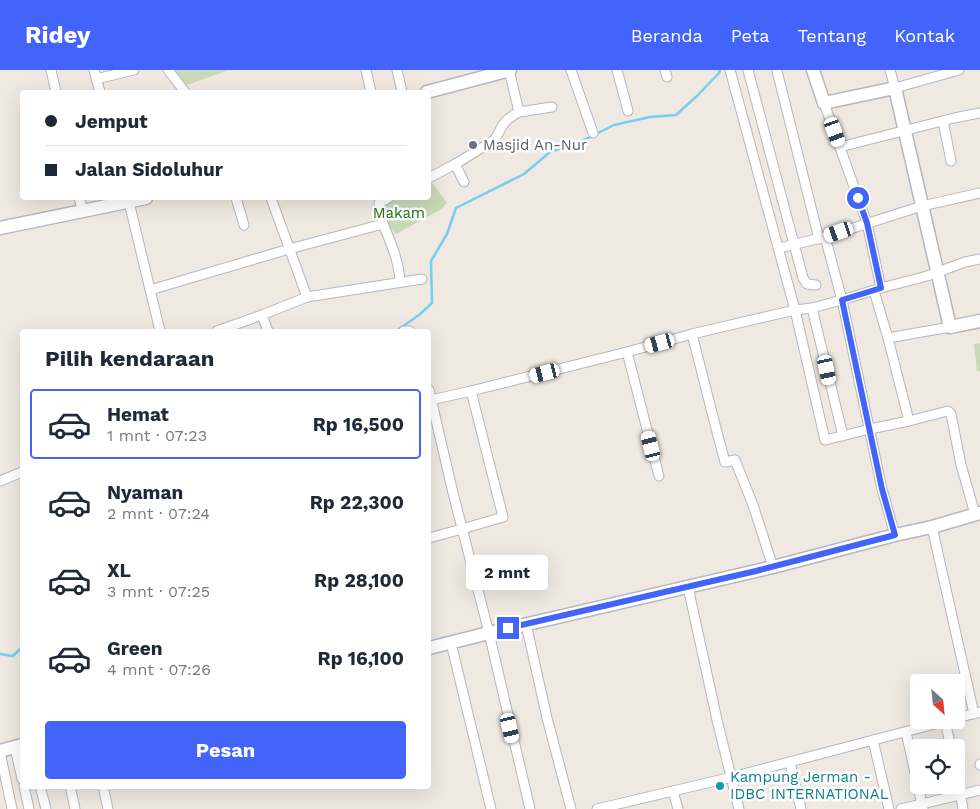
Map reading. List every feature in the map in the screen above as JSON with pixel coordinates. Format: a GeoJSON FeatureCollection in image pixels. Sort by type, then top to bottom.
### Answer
{"type":"FeatureCollection","features":[{"type":"Feature","properties":{"kind":"street"},"geometry":{"type":"LineString","coordinates":[[51,70],[56,90]]}},
{"type":"Feature","properties":{"kind":"street"},"geometry":{"type":"LineString","coordinates":[[99,90],[95,74],[134,70]]}},
{"type":"Feature","properties":{"kind":"street"},"geometry":{"type":"LineString","coordinates":[[168,70],[183,90]]}},
{"type":"Feature","properties":{"kind":"street"},"geometry":{"type":"LineString","coordinates":[[366,70],[371,90]]}},
{"type":"Feature","properties":{"kind":"street"},"geometry":{"type":"LineString","coordinates":[[397,70],[402,90]]}},
{"type":"Feature","properties":{"kind":"street"},"geometry":{"type":"LineString","coordinates":[[431,91],[485,73],[510,70],[519,112]]}},
{"type":"Feature","properties":{"kind":"street"},"geometry":{"type":"LineString","coordinates":[[570,70],[593,133]]}},
{"type":"Feature","properties":{"kind":"street"},"geometry":{"type":"LineString","coordinates":[[617,70],[628,111]]}},
{"type":"Feature","properties":{"kind":"street"},"geometry":{"type":"LineString","coordinates":[[431,647],[932,527],[977,513],[961,465],[950,412],[947,411],[825,440],[795,310],[730,70]]}},
{"type":"Feature","properties":{"kind":"street"},"geometry":{"type":"LineString","coordinates":[[748,70],[805,282],[816,285]]}},
{"type":"Feature","properties":{"kind":"street"},"geometry":{"type":"LineString","coordinates":[[813,70],[867,223],[877,289],[909,421]]}},
{"type":"Feature","properties":{"kind":"street"},"geometry":{"type":"LineString","coordinates":[[890,70],[950,327]]}},
{"type":"Feature","properties":{"kind":"street"},"geometry":{"type":"LineString","coordinates":[[824,103],[894,88],[959,70]]}},
{"type":"Feature","properties":{"kind":"street"},"geometry":{"type":"LineString","coordinates":[[778,71],[822,238],[842,300],[886,504],[895,535]]}},
{"type":"Feature","properties":{"kind":"street"},"geometry":{"type":"LineString","coordinates":[[431,177],[495,139],[504,123],[519,112],[552,107]]}},
{"type":"Feature","properties":{"kind":"street"},"geometry":{"type":"LineString","coordinates":[[840,147],[980,113]]}},
{"type":"Feature","properties":{"kind":"street"},"geometry":{"type":"LineString","coordinates":[[943,121],[950,160]]}},
{"type":"Feature","properties":{"kind":"street"},"geometry":{"type":"LineString","coordinates":[[455,164],[464,182]]}},
{"type":"Feature","properties":{"kind":"street"},"geometry":{"type":"LineString","coordinates":[[779,248],[822,238],[922,206],[980,193]]}},
{"type":"Feature","properties":{"kind":"street"},"geometry":{"type":"LineString","coordinates":[[80,200],[83,212]]}},
{"type":"Feature","properties":{"kind":"street"},"geometry":{"type":"LineString","coordinates":[[0,228],[83,212],[125,200]]}},
{"type":"Feature","properties":{"kind":"street"},"geometry":{"type":"LineString","coordinates":[[128,200],[160,329]]}},
{"type":"Feature","properties":{"kind":"street"},"geometry":{"type":"LineString","coordinates":[[237,200],[243,225]]}},
{"type":"Feature","properties":{"kind":"street"},"geometry":{"type":"LineString","coordinates":[[272,200],[307,297]]}},
{"type":"Feature","properties":{"kind":"street"},"geometry":{"type":"LineString","coordinates":[[377,200],[383,224],[394,250],[400,282]]}},
{"type":"Feature","properties":{"kind":"street"},"geometry":{"type":"LineString","coordinates":[[150,290],[289,249],[383,224]]}},
{"type":"Feature","properties":{"kind":"street"},"geometry":{"type":"LineString","coordinates":[[530,809],[489,632],[452,493],[431,400],[627,352],[692,334],[795,310],[812,308],[980,259]]}},
{"type":"Feature","properties":{"kind":"street"},"geometry":{"type":"LineString","coordinates":[[223,329],[262,316],[307,297],[422,279]]}},
{"type":"Feature","properties":{"kind":"street"},"geometry":{"type":"LineString","coordinates":[[812,308],[843,436]]}},
{"type":"Feature","properties":{"kind":"street"},"geometry":{"type":"LineString","coordinates":[[262,316],[267,329]]}},
{"type":"Feature","properties":{"kind":"street"},"geometry":{"type":"LineString","coordinates":[[888,338],[980,321]]}},
{"type":"Feature","properties":{"kind":"street"},"geometry":{"type":"LineString","coordinates":[[692,334],[725,462],[735,460],[753,505],[773,566]]}},
{"type":"Feature","properties":{"kind":"street"},"geometry":{"type":"LineString","coordinates":[[627,352],[659,476]]}},
{"type":"Feature","properties":{"kind":"street"},"geometry":{"type":"LineString","coordinates":[[431,537],[503,517],[471,391]]}},
{"type":"Feature","properties":{"kind":"street"},"geometry":{"type":"LineString","coordinates":[[0,481],[20,473]]}},
{"type":"Feature","properties":{"kind":"street"},"geometry":{"type":"LineString","coordinates":[[932,527],[977,713]]}},
{"type":"Feature","properties":{"kind":"street"},"geometry":{"type":"LineString","coordinates":[[688,587],[738,809]]}},
{"type":"Feature","properties":{"kind":"street"},"geometry":{"type":"LineString","coordinates":[[526,624],[547,718],[571,809]]}},
{"type":"Feature","properties":{"kind":"street"},"geometry":{"type":"LineString","coordinates":[[451,642],[491,809]]}},
{"type":"Feature","properties":{"kind":"street"},"geometry":{"type":"LineString","coordinates":[[601,809],[635,805],[673,791],[917,729]]}},
{"type":"Feature","properties":{"kind":"street"},"geometry":{"type":"LineString","coordinates":[[906,732],[923,806]]}},
{"type":"Feature","properties":{"kind":"street"},"geometry":{"type":"LineString","coordinates":[[873,740],[889,809]]}},
{"type":"Feature","properties":{"kind":"street"},"geometry":{"type":"LineString","coordinates":[[12,809],[0,751],[19,746]]}},
{"type":"Feature","properties":{"kind":"street"},"geometry":{"type":"LineString","coordinates":[[790,762],[801,809]]}},
{"type":"Feature","properties":{"kind":"street"},"geometry":{"type":"LineString","coordinates":[[25,789],[29,809]]}},
{"type":"Feature","properties":{"kind":"street"},"geometry":{"type":"LineString","coordinates":[[41,789],[46,809]]}},
{"type":"Feature","properties":{"kind":"street"},"geometry":{"type":"LineString","coordinates":[[71,789],[75,809]]}},
{"type":"Feature","properties":{"kind":"street"},"geometry":{"type":"LineString","coordinates":[[104,789],[108,809]]}},
{"type":"Feature","properties":{"kind":"street"},"geometry":{"type":"LineString","coordinates":[[965,793],[980,790]]}},
{"type":"Feature","properties":{"kind":"street"},"geometry":{"type":"LineString","coordinates":[[673,791],[678,809]]}},
{"type":"Feature","properties":{"kind":"street"},"geometry":{"type":"LineString","coordinates":[[901,809],[923,806],[960,794],[963,809]]}},
{"type":"Feature","properties":{"kind":"green space"},"geometry":{"type":"Polygon","coordinates":[[[172,70],[229,70],[184,86],[172,70]]]}},
{"type":"Feature","properties":{"kind":"green space","name":"Makam"},"geometry":{"type":"Polygon","coordinates":[[[431,181],[447,203],[440,210],[396,234],[386,225],[382,202],[387,200],[431,200],[431,181]]]}},
{"type":"Feature","properties":{"kind":"green space"},"geometry":{"type":"Polygon","coordinates":[[[980,343],[980,371],[977,371],[974,344],[980,343]]]}},
{"type":"Feature","properties":{"kind":"waterway"},"geometry":{"type":"LineString","coordinates":[[399,329],[432,303],[431,261],[447,234],[456,208],[524,174],[550,152],[586,139],[614,125],[650,117],[676,115],[697,96],[720,70]]}},
{"type":"Feature","properties":{"kind":"waterway"},"geometry":{"type":"LineString","coordinates":[[0,654],[13,656],[20,649]]}},
{"type":"Feature","properties":{"kind":"place","name":"Masjid An-Nur"},"geometry":{"type":"Point","coordinates":[473,145]}},
{"type":"Feature","properties":{"kind":"place","name":"Kampung Jerman - IDBC INTERNATIONAL"},"geometry":{"type":"Point","coordinates":[720,786]}},
{"type":"Feature","properties":{"kind":"route"},"geometry":{"type":"LineString","coordinates":[[508,628],[756,571],[895,535],[882,489],[842,300],[881,288],[867,223],[858,198]]}}]}
